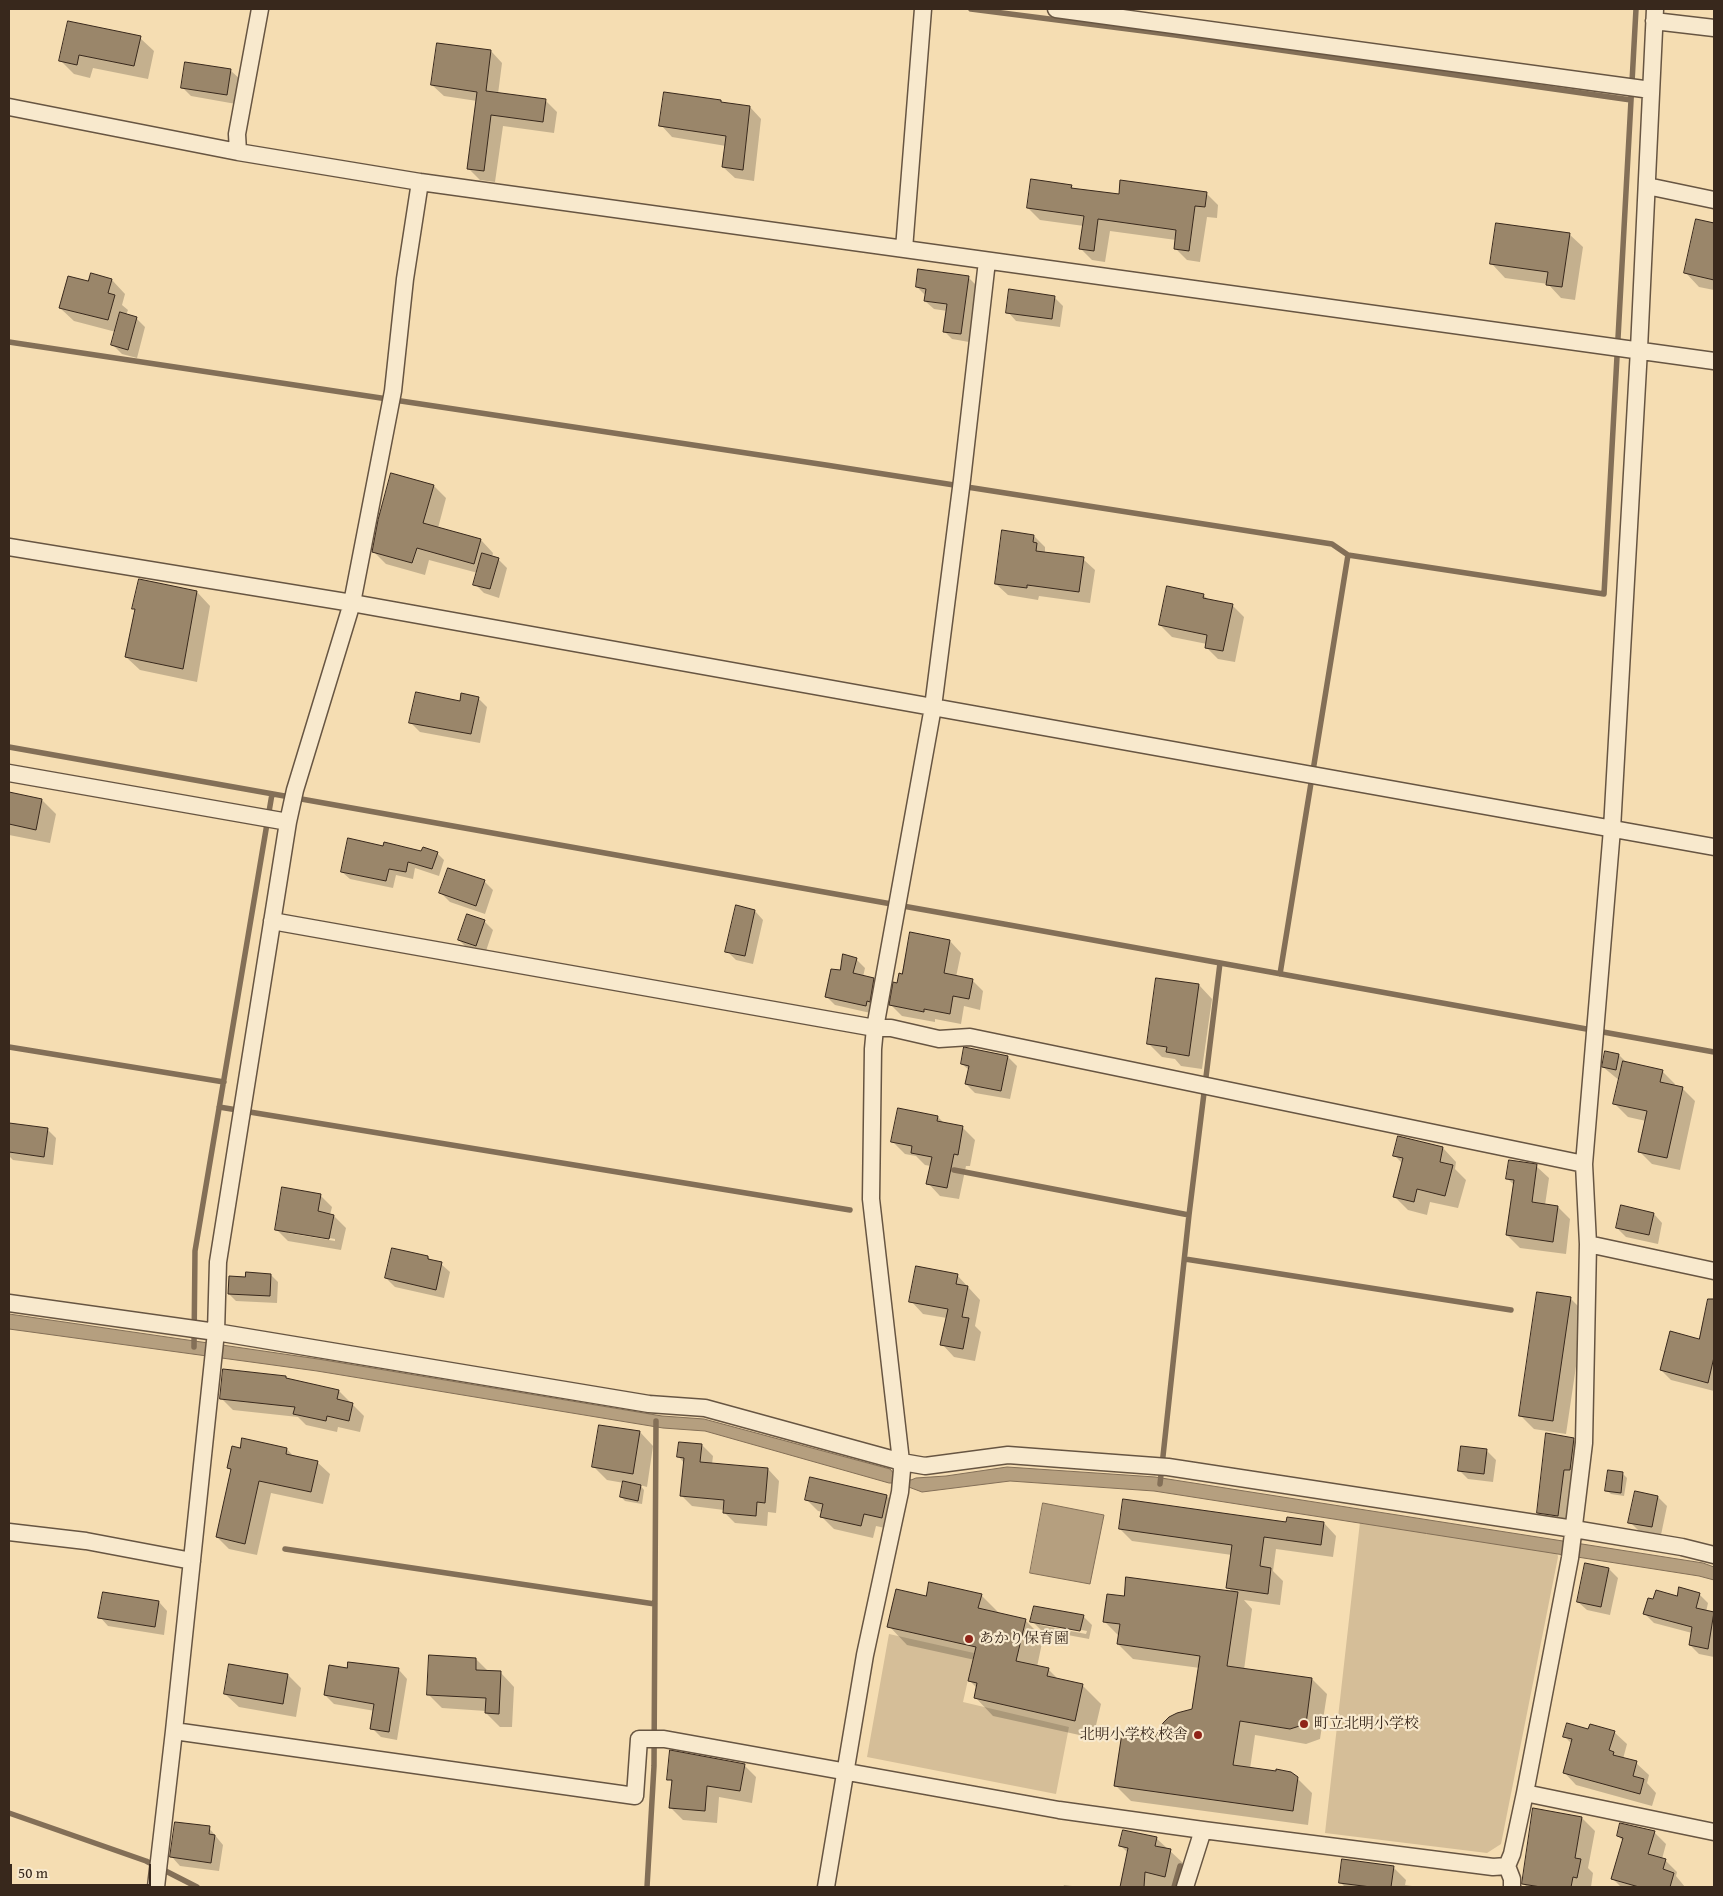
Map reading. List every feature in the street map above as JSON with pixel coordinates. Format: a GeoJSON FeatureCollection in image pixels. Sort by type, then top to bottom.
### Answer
{"type":"FeatureCollection","features":[{"type":"Feature","properties":{"kind":"street"},"geometry":{"type":"LineString","coordinates":[[238,152],[237,134],[260,9]]}},
{"type":"Feature","properties":{"kind":"street"},"geometry":{"type":"LineString","coordinates":[[1056,9],[1637,88]]}},
{"type":"Feature","properties":{"kind":"street"},"geometry":{"type":"LineString","coordinates":[[904,249],[922,10]]}},
{"type":"Feature","properties":{"kind":"street"},"geometry":{"type":"LineString","coordinates":[[1512,1887],[1512,1879],[1507,1866],[1512,1854],[1525,1793],[1570,1558],[1584,1443],[1588,1244],[1584,1164],[1612,829],[1624,347],[1647,186],[1637,88],[1655,15],[1714,28]]}},
{"type":"Feature","properties":{"kind":"street"},"geometry":{"type":"LineString","coordinates":[[9,108],[238,152],[420,182],[1714,360]]}},
{"type":"Feature","properties":{"kind":"street"},"geometry":{"type":"LineString","coordinates":[[157,1873],[174,1731],[213,1359],[205,1332],[218,1262],[272,921],[275,820],[293,798],[352,603],[391,399],[405,279],[420,182]]}},
{"type":"Feature","properties":{"kind":"street"},"geometry":{"type":"LineString","coordinates":[[1647,186],[1714,200]]}},
{"type":"Feature","properties":{"kind":"street"},"geometry":{"type":"LineString","coordinates":[[826,1887],[865,1655],[900,1492],[902,1466],[871,1199],[873,1049],[875,1028],[932,708],[961,488],[987,261]]}},
{"type":"Feature","properties":{"kind":"street"},"geometry":{"type":"LineString","coordinates":[[9,547],[352,603],[1714,848]]}},
{"type":"Feature","properties":{"kind":"street"},"geometry":{"type":"LineString","coordinates":[[9,773],[275,820]]}},
{"type":"Feature","properties":{"kind":"street"},"geometry":{"type":"LineString","coordinates":[[272,921],[875,1028],[891,1028],[939,1039],[970,1037],[1584,1164]]}},
{"type":"Feature","properties":{"kind":"street"},"geometry":{"type":"LineString","coordinates":[[1588,1244],[1714,1271]]}},
{"type":"Feature","properties":{"kind":"street"},"geometry":{"type":"LineString","coordinates":[[9,1303],[205,1332],[649,1404],[705,1408],[902,1466],[925,1466],[1008,1455],[1162,1466],[1574,1534],[1682,1547],[1714,1555]]}},
{"type":"Feature","properties":{"kind":"street"},"geometry":{"type":"LineString","coordinates":[[9,1532],[86,1541],[192,1562]]}},
{"type":"Feature","properties":{"kind":"street"},"geometry":{"type":"LineString","coordinates":[[174,1731],[635,1796],[639,1739],[664,1739],[1059,1810],[1203,1830],[1494,1866],[1507,1866]]}},
{"type":"Feature","properties":{"kind":"street"},"geometry":{"type":"LineString","coordinates":[[1525,1793],[1714,1832]]}},
{"type":"Feature","properties":{"kind":"street"},"geometry":{"type":"LineString","coordinates":[[1185,1887],[1203,1830]]}},
{"type":"Feature","properties":{"kind":"shaded area"},"geometry":{"type":"Polygon","coordinates":[[[9,1314],[318,1359],[662,1416],[704,1419],[890,1469],[895,1475],[911,1480],[1007,1467],[1155,1477],[1703,1563],[1714,1567],[1714,1580],[1699,1576],[1154,1491],[1010,1481],[922,1492],[898,1483],[889,1483],[705,1431],[663,1428],[317,1371],[9,1329],[9,1314]]]}},
{"type":"Feature","properties":{"kind":"shaded area"},"geometry":{"type":"Polygon","coordinates":[[[1043,1503],[1104,1515],[1090,1584],[1030,1573],[1043,1503]]]}},
{"type":"Feature","properties":{"kind":"shaded area"},"geometry":{"type":"Polygon","coordinates":[[[1360,1522],[1557,1552],[1558,1557],[1501,1844],[1487,1853],[1325,1833],[1360,1522]]]}},
{"type":"Feature","properties":{"kind":"shaded area"},"geometry":{"type":"Polygon","coordinates":[[[889,1634],[974,1653],[963,1702],[1069,1727],[1056,1794],[867,1757],[889,1634]]]}},
{"type":"Feature","properties":{"kind":"building"},"geometry":{"type":"Polygon","coordinates":[[[68,21],[141,36],[134,66],[79,55],[77,65],[59,61],[68,21]]]}},
{"type":"Feature","properties":{"kind":"building"},"geometry":{"type":"Polygon","coordinates":[[[437,43],[491,50],[486,91],[546,99],[543,122],[491,115],[484,171],[467,169],[477,92],[431,85],[437,43]]]}},
{"type":"Feature","properties":{"kind":"building"},"geometry":{"type":"Polygon","coordinates":[[[185,62],[231,69],[227,95],[181,88],[185,62]]]}},
{"type":"Feature","properties":{"kind":"building"},"geometry":{"type":"Polygon","coordinates":[[[664,92],[750,106],[743,170],[722,167],[726,136],[659,126],[664,92]]]}},
{"type":"Feature","properties":{"kind":"building"},"geometry":{"type":"Polygon","coordinates":[[[1031,179],[1072,185],[1071,188],[1119,194],[1120,180],[1207,192],[1205,207],[1195,206],[1189,251],[1174,249],[1176,230],[1098,219],[1094,251],[1079,249],[1084,216],[1027,208],[1031,179]]]}},
{"type":"Feature","properties":{"kind":"building"},"geometry":{"type":"Polygon","coordinates":[[[1696,219],[1714,223],[1714,280],[1684,273],[1696,219]]]}},
{"type":"Feature","properties":{"kind":"building"},"geometry":{"type":"Polygon","coordinates":[[[1496,223],[1570,233],[1562,287],[1546,285],[1548,272],[1490,264],[1496,223]]]}},
{"type":"Feature","properties":{"kind":"building"},"geometry":{"type":"Polygon","coordinates":[[[918,269],[969,276],[961,334],[943,332],[947,304],[924,301],[926,289],[916,287],[918,269]]]}},
{"type":"Feature","properties":{"kind":"building"},"geometry":{"type":"Polygon","coordinates":[[[91,273],[112,279],[108,293],[115,295],[108,320],[59,308],[68,276],[88,281],[91,273]]]}},
{"type":"Feature","properties":{"kind":"building"},"geometry":{"type":"Polygon","coordinates":[[[1009,289],[1055,296],[1052,319],[1006,313],[1009,289]]]}},
{"type":"Feature","properties":{"kind":"building"},"geometry":{"type":"Polygon","coordinates":[[[120,312],[137,317],[128,350],[111,345],[120,312]]]}},
{"type":"Feature","properties":{"kind":"building"},"geometry":{"type":"Polygon","coordinates":[[[391,473],[434,485],[423,523],[481,539],[474,564],[417,548],[412,563],[372,552],[378,520],[391,473]]]}},
{"type":"Feature","properties":{"kind":"building"},"geometry":{"type":"Polygon","coordinates":[[[1002,530],[1034,535],[1033,542],[1037,543],[1036,551],[1084,557],[1079,592],[1027,585],[1027,588],[995,584],[1002,530]]]}},
{"type":"Feature","properties":{"kind":"building"},"geometry":{"type":"Polygon","coordinates":[[[482,553],[499,558],[490,589],[473,585],[482,553]]]}},
{"type":"Feature","properties":{"kind":"building"},"geometry":{"type":"Polygon","coordinates":[[[139,579],[197,591],[183,669],[125,657],[135,609],[132,609],[139,579]]]}},
{"type":"Feature","properties":{"kind":"building"},"geometry":{"type":"Polygon","coordinates":[[[1167,586],[1204,594],[1203,598],[1233,604],[1223,651],[1205,648],[1207,635],[1159,625],[1167,586]]]}},
{"type":"Feature","properties":{"kind":"building"},"geometry":{"type":"Polygon","coordinates":[[[416,692],[460,701],[461,693],[479,697],[471,734],[409,723],[416,692]]]}},
{"type":"Feature","properties":{"kind":"building"},"geometry":{"type":"Polygon","coordinates":[[[9,792],[42,799],[36,830],[9,824],[9,792]]]}},
{"type":"Feature","properties":{"kind":"building"},"geometry":{"type":"Polygon","coordinates":[[[348,838],[383,846],[384,842],[421,851],[423,847],[438,852],[432,869],[408,862],[406,872],[389,869],[386,881],[341,872],[348,838]]]}},
{"type":"Feature","properties":{"kind":"building"},"geometry":{"type":"Polygon","coordinates":[[[448,868],[485,880],[476,906],[439,893],[448,868]]]}},
{"type":"Feature","properties":{"kind":"building"},"geometry":{"type":"Polygon","coordinates":[[[736,905],[755,910],[745,956],[725,952],[736,905]]]}},
{"type":"Feature","properties":{"kind":"building"},"geometry":{"type":"Polygon","coordinates":[[[467,914],[485,920],[476,946],[458,940],[467,914]]]}},
{"type":"Feature","properties":{"kind":"building"},"geometry":{"type":"Polygon","coordinates":[[[910,932],[950,940],[944,973],[973,979],[969,999],[953,996],[950,1014],[924,1009],[924,1012],[889,1005],[893,982],[897,983],[899,973],[902,974],[910,932]]]}},
{"type":"Feature","properties":{"kind":"building"},"geometry":{"type":"Polygon","coordinates":[[[843,954],[857,958],[853,973],[874,978],[870,1002],[867,1001],[866,1006],[825,997],[831,969],[840,970],[843,954]]]}},
{"type":"Feature","properties":{"kind":"building"},"geometry":{"type":"Polygon","coordinates":[[[1156,978],[1199,984],[1189,1056],[1166,1052],[1167,1047],[1147,1044],[1156,978]]]}},
{"type":"Feature","properties":{"kind":"building"},"geometry":{"type":"Polygon","coordinates":[[[964,1047],[1008,1056],[1001,1091],[965,1084],[969,1066],[961,1064],[964,1047]]]}},
{"type":"Feature","properties":{"kind":"building"},"geometry":{"type":"Polygon","coordinates":[[[1605,1051],[1619,1054],[1616,1070],[1602,1067],[1605,1051]]]}},
{"type":"Feature","properties":{"kind":"building"},"geometry":{"type":"Polygon","coordinates":[[[1623,1061],[1663,1070],[1660,1082],[1683,1087],[1667,1158],[1638,1152],[1647,1111],[1613,1104],[1623,1061]]]}},
{"type":"Feature","properties":{"kind":"building"},"geometry":{"type":"Polygon","coordinates":[[[898,1108],[938,1116],[937,1121],[963,1126],[958,1155],[954,1154],[947,1188],[926,1184],[932,1157],[911,1153],[912,1146],[891,1142],[898,1108]]]}},
{"type":"Feature","properties":{"kind":"building"},"geometry":{"type":"Polygon","coordinates":[[[9,1123],[48,1128],[44,1157],[9,1152],[9,1123]]]}},
{"type":"Feature","properties":{"kind":"building"},"geometry":{"type":"Polygon","coordinates":[[[1398,1136],[1443,1147],[1440,1162],[1453,1165],[1445,1196],[1417,1189],[1414,1202],[1393,1197],[1403,1158],[1393,1156],[1398,1136]]]}},
{"type":"Feature","properties":{"kind":"building"},"geometry":{"type":"Polygon","coordinates":[[[1509,1160],[1537,1164],[1532,1202],[1558,1206],[1553,1242],[1506,1235],[1514,1180],[1506,1179],[1509,1160]]]}},
{"type":"Feature","properties":{"kind":"building"},"geometry":{"type":"Polygon","coordinates":[[[282,1187],[321,1194],[318,1211],[334,1215],[329,1239],[275,1230],[282,1187]]]}},
{"type":"Feature","properties":{"kind":"building"},"geometry":{"type":"Polygon","coordinates":[[[1621,1205],[1654,1213],[1649,1235],[1616,1228],[1621,1205]]]}},
{"type":"Feature","properties":{"kind":"building"},"geometry":{"type":"Polygon","coordinates":[[[392,1248],[428,1256],[428,1259],[442,1262],[436,1290],[385,1278],[392,1248]]]}},
{"type":"Feature","properties":{"kind":"building"},"geometry":{"type":"Polygon","coordinates":[[[916,1266],[958,1274],[956,1284],[968,1286],[962,1317],[969,1318],[963,1349],[940,1345],[948,1309],[909,1302],[916,1266]]]}},
{"type":"Feature","properties":{"kind":"building"},"geometry":{"type":"Polygon","coordinates":[[[246,1272],[271,1274],[270,1296],[228,1294],[229,1276],[245,1277],[246,1272]]]}},
{"type":"Feature","properties":{"kind":"building"},"geometry":{"type":"Polygon","coordinates":[[[1537,1292],[1571,1297],[1553,1421],[1519,1416],[1537,1292]]]}},
{"type":"Feature","properties":{"kind":"building"},"geometry":{"type":"Polygon","coordinates":[[[1708,1299],[1714,1299],[1714,1357],[1708,1383],[1660,1370],[1670,1331],[1699,1339],[1708,1299]]]}},
{"type":"Feature","properties":{"kind":"building"},"geometry":{"type":"Polygon","coordinates":[[[223,1369],[286,1376],[286,1378],[339,1390],[337,1399],[353,1403],[349,1421],[327,1416],[326,1421],[293,1414],[295,1407],[220,1399],[223,1369]]]}},
{"type":"Feature","properties":{"kind":"building"},"geometry":{"type":"Polygon","coordinates":[[[599,1425],[640,1431],[633,1474],[592,1467],[599,1425]]]}},
{"type":"Feature","properties":{"kind":"building"},"geometry":{"type":"Polygon","coordinates":[[[1546,1433],[1574,1438],[1570,1470],[1564,1470],[1558,1516],[1537,1513],[1546,1433]]]}},
{"type":"Feature","properties":{"kind":"building"},"geometry":{"type":"Polygon","coordinates":[[[242,1438],[287,1448],[286,1454],[318,1461],[311,1492],[259,1481],[245,1544],[216,1537],[231,1469],[227,1468],[232,1446],[240,1448],[242,1438]]]}},
{"type":"Feature","properties":{"kind":"building"},"geometry":{"type":"Polygon","coordinates":[[[679,1442],[702,1444],[700,1462],[768,1468],[765,1503],[757,1502],[756,1516],[723,1513],[724,1500],[680,1496],[684,1458],[677,1457],[679,1442]]]}},
{"type":"Feature","properties":{"kind":"building"},"geometry":{"type":"Polygon","coordinates":[[[1461,1446],[1487,1449],[1484,1474],[1458,1471],[1461,1446]]]}},
{"type":"Feature","properties":{"kind":"building"},"geometry":{"type":"Polygon","coordinates":[[[1608,1470],[1623,1472],[1621,1493],[1605,1491],[1608,1470]]]}},
{"type":"Feature","properties":{"kind":"building"},"geometry":{"type":"Polygon","coordinates":[[[810,1477],[887,1495],[882,1518],[864,1514],[861,1526],[820,1517],[823,1504],[805,1500],[810,1477]]]}},
{"type":"Feature","properties":{"kind":"building"},"geometry":{"type":"Polygon","coordinates":[[[623,1481],[641,1485],[638,1501],[620,1497],[623,1481]]]}},
{"type":"Feature","properties":{"kind":"building"},"geometry":{"type":"Polygon","coordinates":[[[1635,1491],[1658,1496],[1652,1527],[1628,1523],[1635,1491]]]}},
{"type":"Feature","properties":{"kind":"building"},"geometry":{"type":"Polygon","coordinates":[[[1123,1499],[1286,1522],[1287,1517],[1324,1522],[1321,1545],[1264,1537],[1260,1566],[1271,1568],[1268,1594],[1226,1588],[1232,1545],[1119,1529],[1123,1499]]]}},
{"type":"Feature","properties":{"kind":"building"},"geometry":{"type":"Polygon","coordinates":[[[1585,1563],[1609,1568],[1601,1607],[1577,1602],[1585,1563]]]}},
{"type":"Feature","properties":{"kind":"building","name":"北明小学校 校舎"},"geometry":{"type":"Polygon","coordinates":[[[1126,1577],[1238,1592],[1227,1666],[1312,1678],[1306,1724],[1290,1729],[1240,1721],[1233,1765],[1276,1771],[1276,1769],[1291,1772],[1298,1777],[1293,1811],[1114,1786],[1122,1733],[1155,1738],[1163,1723],[1169,1717],[1192,1709],[1200,1656],[1117,1644],[1120,1624],[1103,1622],[1107,1594],[1124,1596],[1126,1577]]]}},
{"type":"Feature","properties":{"kind":"building"},"geometry":{"type":"Polygon","coordinates":[[[929,1582],[982,1594],[978,1608],[1026,1619],[1016,1661],[1049,1668],[1047,1676],[1083,1684],[1075,1721],[974,1698],[977,1683],[968,1681],[976,1647],[887,1627],[896,1589],[926,1596],[929,1582]]]}},
{"type":"Feature","properties":{"kind":"building"},"geometry":{"type":"Polygon","coordinates":[[[1679,1587],[1700,1593],[1696,1608],[1714,1612],[1708,1649],[1689,1645],[1692,1627],[1643,1614],[1648,1598],[1653,1599],[1656,1590],[1677,1596],[1679,1587]]]}},
{"type":"Feature","properties":{"kind":"building"},"geometry":{"type":"Polygon","coordinates":[[[103,1592],[159,1601],[155,1627],[98,1618],[103,1592]]]}},
{"type":"Feature","properties":{"kind":"building"},"geometry":{"type":"Polygon","coordinates":[[[1034,1606],[1084,1615],[1080,1631],[1030,1622],[1034,1606]]]}},
{"type":"Feature","properties":{"kind":"building"},"geometry":{"type":"Polygon","coordinates":[[[429,1655],[476,1658],[476,1670],[501,1671],[499,1714],[485,1713],[486,1698],[427,1695],[429,1655]]]}},
{"type":"Feature","properties":{"kind":"building"},"geometry":{"type":"Polygon","coordinates":[[[348,1662],[399,1668],[389,1732],[370,1729],[374,1704],[324,1695],[329,1665],[347,1668],[348,1662]]]}},
{"type":"Feature","properties":{"kind":"building"},"geometry":{"type":"Polygon","coordinates":[[[229,1664],[288,1674],[283,1704],[224,1694],[229,1664]]]}},
{"type":"Feature","properties":{"kind":"building"},"geometry":{"type":"Polygon","coordinates":[[[1567,1723],[1588,1729],[1590,1724],[1615,1731],[1609,1750],[1614,1752],[1613,1755],[1637,1761],[1633,1776],[1644,1779],[1640,1794],[1563,1773],[1572,1739],[1563,1737],[1567,1723]]]}},
{"type":"Feature","properties":{"kind":"building"},"geometry":{"type":"Polygon","coordinates":[[[670,1750],[745,1764],[740,1791],[707,1786],[705,1811],[669,1808],[672,1780],[667,1780],[670,1750]]]}},
{"type":"Feature","properties":{"kind":"building"},"geometry":{"type":"Polygon","coordinates":[[[1533,1808],[1582,1817],[1575,1858],[1581,1859],[1577,1878],[1573,1877],[1571,1887],[1541,1887],[1522,1884],[1533,1808]]]}},
{"type":"Feature","properties":{"kind":"building"},"geometry":{"type":"Polygon","coordinates":[[[175,1822],[210,1826],[209,1834],[215,1835],[211,1863],[170,1857],[175,1822]]]}},
{"type":"Feature","properties":{"kind":"building"},"geometry":{"type":"Polygon","coordinates":[[[1620,1823],[1655,1831],[1648,1854],[1666,1859],[1663,1869],[1674,1873],[1670,1887],[1639,1887],[1611,1879],[1623,1838],[1617,1836],[1620,1823]]]}},
{"type":"Feature","properties":{"kind":"building"},"geometry":{"type":"Polygon","coordinates":[[[1123,1830],[1157,1837],[1155,1846],[1171,1849],[1165,1877],[1145,1872],[1144,1887],[1120,1887],[1128,1848],[1119,1846],[1123,1830]]]}},
{"type":"Feature","properties":{"kind":"building"},"geometry":{"type":"Polygon","coordinates":[[[1342,1859],[1394,1866],[1391,1887],[1371,1887],[1339,1883],[1342,1859]]]}},
{"type":"Feature","properties":{"kind":"waterway"},"geometry":{"type":"LineString","coordinates":[[971,9],[1175,35],[1631,100]]}},
{"type":"Feature","properties":{"kind":"waterway"},"geometry":{"type":"LineString","coordinates":[[1280,974],[1348,555],[1604,594],[1636,9]]}},
{"type":"Feature","properties":{"kind":"waterway"},"geometry":{"type":"LineString","coordinates":[[9,342],[826,465],[1332,544],[1348,555]]}},
{"type":"Feature","properties":{"kind":"waterway"},"geometry":{"type":"LineString","coordinates":[[9,747],[1714,1052]]}},
{"type":"Feature","properties":{"kind":"waterway"},"geometry":{"type":"LineString","coordinates":[[194,1347],[195,1251],[272,794]]}},
{"type":"Feature","properties":{"kind":"waterway"},"geometry":{"type":"LineString","coordinates":[[1160,1484],[1189,1215],[1220,963]]}},
{"type":"Feature","properties":{"kind":"waterway"},"geometry":{"type":"LineString","coordinates":[[9,1047],[224,1082]]}},
{"type":"Feature","properties":{"kind":"waterway"},"geometry":{"type":"LineString","coordinates":[[219,1107],[850,1210]]}},
{"type":"Feature","properties":{"kind":"waterway"},"geometry":{"type":"LineString","coordinates":[[954,1170],[1189,1215]]}},
{"type":"Feature","properties":{"kind":"waterway"},"geometry":{"type":"LineString","coordinates":[[1185,1259],[1511,1310]]}},
{"type":"Feature","properties":{"kind":"waterway"},"geometry":{"type":"LineString","coordinates":[[647,1887],[654,1766],[656,1421]]}},
{"type":"Feature","properties":{"kind":"waterway"},"geometry":{"type":"LineString","coordinates":[[285,1549],[655,1604]]}},
{"type":"Feature","properties":{"kind":"waterway"},"geometry":{"type":"LineString","coordinates":[[9,1813],[146,1861],[197,1887]]}},
{"type":"Feature","properties":{"kind":"waterway"},"geometry":{"type":"LineString","coordinates":[[1174,1887],[1180,1866]]}},
{"type":"Feature","properties":{"kind":"place","name":"あかり保育園"},"geometry":{"type":"Point","coordinates":[969,1639]}},
{"type":"Feature","properties":{"kind":"place","name":"町立北明小学校"},"geometry":{"type":"Point","coordinates":[1304,1724]}},
{"type":"Feature","properties":{"kind":"place","name":"北明小学校 校舎"},"geometry":{"type":"Point","coordinates":[1198,1735]}}]}
